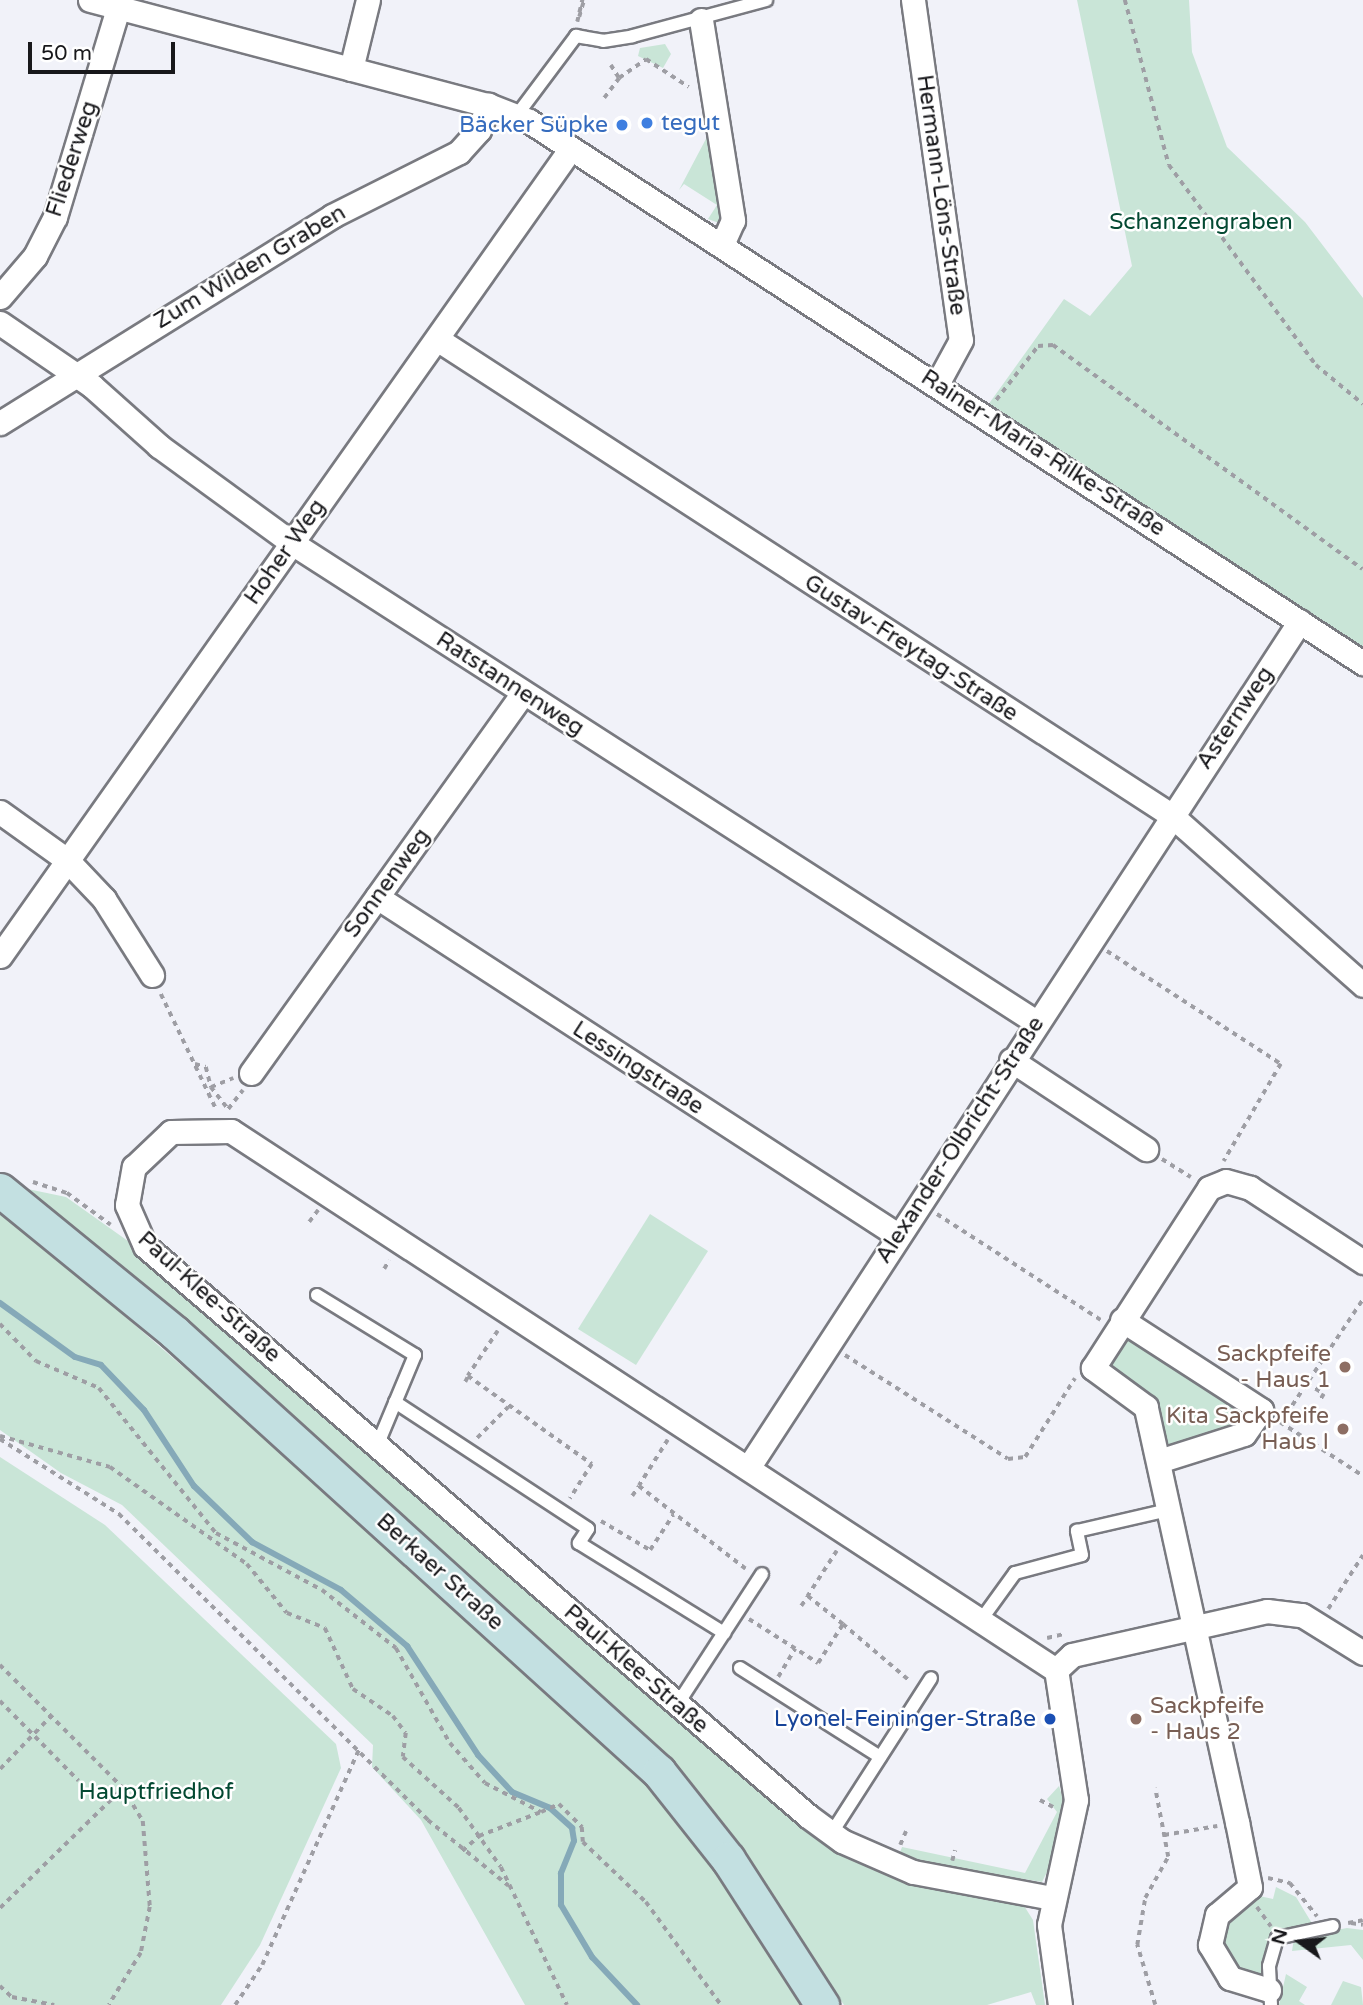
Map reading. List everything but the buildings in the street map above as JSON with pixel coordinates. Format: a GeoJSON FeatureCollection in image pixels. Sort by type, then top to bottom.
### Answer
{"type":"FeatureCollection","features":[{"type":"Feature","properties":{"kind":"main road","name":"Berkaer Straße"},"geometry":{"type":"LineString","coordinates":[[13,1186],[659,1772],[728,1859],[822,2005]]}},
{"type":"Feature","properties":{"kind":"street","name":"Rainer-Maria-Rilke-Straße"},"geometry":{"type":"LineString","coordinates":[[90,0],[488,105],[517,115],[937,384],[1363,663]]}},
{"type":"Feature","properties":{"kind":"street"},"geometry":{"type":"LineString","coordinates":[[351,69],[368,0]]}},
{"type":"Feature","properties":{"kind":"street","name":"Hermann-Löns-Straße"},"geometry":{"type":"LineString","coordinates":[[913,0],[961,340],[937,384]]}},
{"type":"Feature","properties":{"kind":"street","name":"Fliederweg"},"geometry":{"type":"LineString","coordinates":[[0,297],[35,256],[55,217],[118,8]]}},
{"type":"Feature","properties":{"kind":"street"},"geometry":{"type":"LineString","coordinates":[[701,20],[733,220],[722,245]]}},
{"type":"Feature","properties":{"kind":"street","name":"Zum Wilden Graben"},"geometry":{"type":"LineString","coordinates":[[0,423],[72,375],[332,216],[459,152],[479,130],[488,105]]}},
{"type":"Feature","properties":{"kind":"street","name":"Hoher Weg"},"geometry":{"type":"LineString","coordinates":[[0,956],[572,148]]}},
{"type":"Feature","properties":{"kind":"street","name":"Ratstannenweg"},"geometry":{"type":"LineString","coordinates":[[0,323],[292,543],[1036,1022]]}},
{"type":"Feature","properties":{"kind":"street","name":"Gustav-Freytag-Straße"},"geometry":{"type":"LineString","coordinates":[[438,340],[1171,815],[1363,985]]}},
{"type":"Feature","properties":{"kind":"street","name":"Asternweg"},"geometry":{"type":"LineString","coordinates":[[1171,815],[1300,621]]}},
{"type":"Feature","properties":{"kind":"street","name":"Sonnenweg"},"geometry":{"type":"LineString","coordinates":[[251,1073],[523,693]]}},
{"type":"Feature","properties":{"kind":"street"},"geometry":{"type":"LineString","coordinates":[[0,812],[67,860],[104,899],[152,975]]}},
{"type":"Feature","properties":{"kind":"street","name":"Alexander-Olbricht-Straße"},"geometry":{"type":"LineString","coordinates":[[750,1465],[1171,815]]}},
{"type":"Feature","properties":{"kind":"street","name":"Lessingstraße"},"geometry":{"type":"LineString","coordinates":[[377,897],[900,1236]]}},
{"type":"Feature","properties":{"kind":"street"},"geometry":{"type":"LineString","coordinates":[[1012,1060],[1146,1149]]}},
{"type":"Feature","properties":{"kind":"street","name":"Paul-Klee-Straße"},"geometry":{"type":"LineString","coordinates":[[1052,1898],[913,1872],[831,1834],[677,1705],[145,1247],[127,1205],[128,1186],[144,1152],[186,1128],[230,1120],[511,1311],[750,1465],[1056,1670]]}},
{"type":"Feature","properties":{"kind":"street"},"geometry":{"type":"LineString","coordinates":[[1270,1997],[1230,1978],[1210,1945],[1217,1914],[1250,1887],[1237,1822],[1146,1407],[1093,1368],[1203,1193],[1226,1181],[1250,1188],[1363,1262]]}},
{"type":"Feature","properties":{"kind":"street"},"geometry":{"type":"LineString","coordinates":[[1119,1325],[1261,1410],[1244,1434],[1159,1461]]}},
{"type":"Feature","properties":{"kind":"street"},"geometry":{"type":"LineString","coordinates":[[1060,2005],[1050,1947],[1052,1898],[1073,1835],[1076,1800],[1056,1670],[1072,1655],[1279,1610],[1319,1624],[1363,1653]]}},
{"type":"Feature","properties":{"kind":"lane"},"geometry":{"type":"LineString","coordinates":[[517,115],[576,36],[603,41],[701,20],[766,0]]}},
{"type":"Feature","properties":{"kind":"lane"},"geometry":{"type":"LineString","coordinates":[[317,1295],[415,1355],[377,1446]]}},
{"type":"Feature","properties":{"kind":"lane"},"geometry":{"type":"LineString","coordinates":[[395,1402],[468,1454],[566,1507],[588,1529],[579,1544],[724,1633]]}},
{"type":"Feature","properties":{"kind":"lane"},"geometry":{"type":"LineString","coordinates":[[981,1620],[1016,1573],[1082,1555],[1077,1531],[1168,1510]]}},
{"type":"Feature","properties":{"kind":"lane"},"geometry":{"type":"LineString","coordinates":[[677,1705],[760,1576]]}},
{"type":"Feature","properties":{"kind":"lane"},"geometry":{"type":"LineString","coordinates":[[740,1668],[880,1757]]}},
{"type":"Feature","properties":{"kind":"lane"},"geometry":{"type":"LineString","coordinates":[[831,1834],[931,1678]]}},
{"type":"Feature","properties":{"kind":"lane"},"geometry":{"type":"LineString","coordinates":[[1270,1997],[1277,1938],[1327,1927]]}},
{"type":"Feature","properties":{"kind":"path"},"geometry":{"type":"LineString","coordinates":[[578,16],[583,0]]}},
{"type":"Feature","properties":{"kind":"path"},"geometry":{"type":"LineString","coordinates":[[1125,0],[1169,165],[1316,365],[1363,404]]}},
{"type":"Feature","properties":{"kind":"path"},"geometry":{"type":"LineString","coordinates":[[604,98],[619,78],[646,59],[691,93]]}},
{"type":"Feature","properties":{"kind":"path"},"geometry":{"type":"LineString","coordinates":[[611,65],[619,78]]}},
{"type":"Feature","properties":{"kind":"path"},"geometry":{"type":"LineString","coordinates":[[991,407],[1038,345],[1053,345],[1363,569]]}},
{"type":"Feature","properties":{"kind":"path"},"geometry":{"type":"LineString","coordinates":[[1090,939],[1281,1064],[1226,1149],[1226,1181],[1201,1184],[1146,1149]]}},
{"type":"Feature","properties":{"kind":"path"},"geometry":{"type":"LineString","coordinates":[[152,975],[195,1064],[230,1120]]}},
{"type":"Feature","properties":{"kind":"path"},"geometry":{"type":"LineString","coordinates":[[195,1064],[206,1067],[211,1087],[229,1080]]}},
{"type":"Feature","properties":{"kind":"path"},"geometry":{"type":"LineString","coordinates":[[230,1120],[238,1098]]}},
{"type":"Feature","properties":{"kind":"path"},"geometry":{"type":"LineString","coordinates":[[13,1186],[67,1193],[145,1247]]}},
{"type":"Feature","properties":{"kind":"path"},"geometry":{"type":"LineString","coordinates":[[920,1203],[1119,1325]]}},
{"type":"Feature","properties":{"kind":"path"},"geometry":{"type":"LineString","coordinates":[[1281,1422],[1363,1298]]}},
{"type":"Feature","properties":{"kind":"path"},"geometry":{"type":"LineString","coordinates":[[465,1382],[511,1311]]}},
{"type":"Feature","properties":{"kind":"path"},"geometry":{"type":"LineString","coordinates":[[0,1324],[36,1362],[99,1388],[216,1533],[322,1590],[396,1648],[450,1743],[485,1783],[541,1812]]}},
{"type":"Feature","properties":{"kind":"path"},"geometry":{"type":"LineString","coordinates":[[829,1344],[1008,1459],[1025,1457],[1078,1374],[1093,1368]]}},
{"type":"Feature","properties":{"kind":"path"},"geometry":{"type":"LineString","coordinates":[[468,1377],[592,1464],[566,1507],[580,1508]]}},
{"type":"Feature","properties":{"kind":"path"},"geometry":{"type":"LineString","coordinates":[[1307,1383],[1324,1394],[1320,1401]]}},
{"type":"Feature","properties":{"kind":"path"},"geometry":{"type":"LineString","coordinates":[[468,1454],[483,1427],[508,1407]]}},
{"type":"Feature","properties":{"kind":"path"},"geometry":{"type":"LineString","coordinates":[[1261,1410],[1363,1476]]}},
{"type":"Feature","properties":{"kind":"path"},"geometry":{"type":"LineString","coordinates":[[632,1496],[681,1421]]}},
{"type":"Feature","properties":{"kind":"path"},"geometry":{"type":"LineString","coordinates":[[0,1438],[119,1514],[462,1851],[510,1886]]}},
{"type":"Feature","properties":{"kind":"path"},"geometry":{"type":"LineString","coordinates":[[0,1438],[110,1467],[247,1564],[287,1613],[325,1628],[353,1689],[393,1716],[406,1733],[403,1756],[459,1808],[479,1836],[510,1886],[567,2005]]}},
{"type":"Feature","properties":{"kind":"path"},"geometry":{"type":"LineString","coordinates":[[592,1516],[650,1550],[676,1510],[639,1486]]}},
{"type":"Feature","properties":{"kind":"path"},"geometry":{"type":"LineString","coordinates":[[673,1515],[760,1576]]}},
{"type":"Feature","properties":{"kind":"path"},"geometry":{"type":"LineString","coordinates":[[801,1606],[849,1532]]}},
{"type":"Feature","properties":{"kind":"path"},"geometry":{"type":"LineString","coordinates":[[1319,1624],[1363,1555]]}},
{"type":"Feature","properties":{"kind":"path"},"geometry":{"type":"LineString","coordinates":[[808,1596],[923,1691]]}},
{"type":"Feature","properties":{"kind":"path"},"geometry":{"type":"LineString","coordinates":[[737,1612],[818,1663],[842,1624]]}},
{"type":"Feature","properties":{"kind":"path"},"geometry":{"type":"LineString","coordinates":[[772,1688],[795,1649]]}},
{"type":"Feature","properties":{"kind":"path"},"geometry":{"type":"LineString","coordinates":[[0,1665],[123,1788],[143,1821],[150,1907],[141,1953],[109,2005]]}},
{"type":"Feature","properties":{"kind":"path"},"geometry":{"type":"LineString","coordinates":[[0,1701],[79,1781]]}},
{"type":"Feature","properties":{"kind":"path"},"geometry":{"type":"LineString","coordinates":[[0,1769],[51,1716]]}},
{"type":"Feature","properties":{"kind":"path"},"geometry":{"type":"LineString","coordinates":[[235,2005],[262,1965],[359,1749]]}},
{"type":"Feature","properties":{"kind":"path"},"geometry":{"type":"LineString","coordinates":[[0,1908],[123,1788]]}},
{"type":"Feature","properties":{"kind":"path"},"geometry":{"type":"LineString","coordinates":[[1155,1788],[1168,1857],[1145,1898],[1137,1945],[1155,2005]]}},
{"type":"Feature","properties":{"kind":"path"},"geometry":{"type":"LineString","coordinates":[[462,1851],[479,1836],[559,1804],[582,1827],[583,1842],[646,1902],[721,2005]]}},
{"type":"Feature","properties":{"kind":"path"},"geometry":{"type":"LineString","coordinates":[[1164,1835],[1237,1822]]}},
{"type":"Feature","properties":{"kind":"path"},"geometry":{"type":"LineString","coordinates":[[1277,1938],[1250,1887],[1264,1878],[1290,1883],[1310,1902],[1327,1927]]}},
{"type":"Feature","properties":{"kind":"path"},"geometry":{"type":"LineString","coordinates":[[1348,1923],[1363,1925]]}},
{"type":"Feature","properties":{"kind":"path"},"geometry":{"type":"LineString","coordinates":[[0,1986],[12,1997],[54,2005]]}},
{"type":"Feature","properties":{"kind":"green space","name":"Schanzengraben"},"geometry":{"type":"Polygon","coordinates":[[[1077,0],[1189,0],[1192,52],[1227,147],[1305,222],[1363,298],[1363,647],[988,405],[1064,299],[1090,316],[1132,266],[1077,0]]]}},
{"type":"Feature","properties":{"kind":"green space"},"geometry":{"type":"Polygon","coordinates":[[[665,44],[671,54],[663,68],[638,56],[640,48],[665,44]]]}},
{"type":"Feature","properties":{"kind":"green space"},"geometry":{"type":"Polygon","coordinates":[[[708,135],[726,213],[719,223],[708,219],[717,205],[684,184],[679,190],[708,135]]]}},
{"type":"Feature","properties":{"kind":"green space"},"geometry":{"type":"Polygon","coordinates":[[[18,1187],[66,1197],[142,1251],[849,1855],[1021,1901],[1033,1920],[1045,2005],[1036,2005],[1031,1992],[987,2005],[844,2005],[716,1821],[18,1187]]]}},
{"type":"Feature","properties":{"kind":"green space"},"geometry":{"type":"Polygon","coordinates":[[[0,1208],[383,1540],[654,1786],[743,1905],[801,2005],[525,2005],[421,1820],[372,1767],[373,1745],[122,1505],[61,1473],[0,1430],[0,1208]]]}},
{"type":"Feature","properties":{"kind":"green space"},"geometry":{"type":"Polygon","coordinates":[[[650,1214],[708,1251],[636,1365],[578,1329],[650,1214]]]}},
{"type":"Feature","properties":{"kind":"green space"},"geometry":{"type":"Polygon","coordinates":[[[1124,1329],[1244,1406],[1228,1432],[1165,1447],[1107,1369],[1124,1329]]]}},
{"type":"Feature","properties":{"kind":"green space","name":"Hauptfriedhof"},"geometry":{"type":"Polygon","coordinates":[[[0,1457],[105,1525],[336,1744],[341,1768],[260,1945],[221,2005],[0,2005],[0,1457]]]}},
{"type":"Feature","properties":{"kind":"green space"},"geometry":{"type":"Polygon","coordinates":[[[1059,1786],[1065,1805],[1053,1860],[1042,1882],[898,1858],[902,1847],[1025,1873],[1057,1812],[1047,1799],[1059,1786]]]}},
{"type":"Feature","properties":{"kind":"green space"},"geometry":{"type":"Polygon","coordinates":[[[1276,1887],[1296,1897],[1313,1925],[1272,1935],[1264,1983],[1239,1977],[1215,1935],[1250,1894],[1273,1899],[1276,1887]]]}},
{"type":"Feature","properties":{"kind":"green space"},"geometry":{"type":"Polygon","coordinates":[[[1347,1928],[1363,1930],[1363,1960],[1351,1945],[1292,1951],[1294,1938],[1347,1928]]]}},
{"type":"Feature","properties":{"kind":"green space"},"geometry":{"type":"Polygon","coordinates":[[[1286,1974],[1307,1987],[1299,2001],[1305,2005],[1279,2005],[1286,1974]]]}},
{"type":"Feature","properties":{"kind":"green space"},"geometry":{"type":"Polygon","coordinates":[[[1343,1981],[1361,1987],[1363,2005],[1331,2005],[1343,1981]]]}},
{"type":"Feature","properties":{"kind":"waterway"},"geometry":{"type":"LineString","coordinates":[[0,1303],[75,1357],[101,1365],[144,1410],[194,1486],[252,1542],[341,1590],[407,1646],[478,1755],[512,1792],[550,1808],[572,1828],[574,1841],[561,1873],[561,1905],[592,1957],[637,2005]]}},
{"type":"Feature","properties":{"kind":"place","name":"tegut"},"geometry":{"type":"Point","coordinates":[647,123]}},
{"type":"Feature","properties":{"kind":"place","name":"Bäcker Süpke"},"geometry":{"type":"Point","coordinates":[622,125]}},
{"type":"Feature","properties":{"kind":"place","name":"Sackpfeife - Haus 1"},"geometry":{"type":"Point","coordinates":[1345,1367]}},
{"type":"Feature","properties":{"kind":"place","name":"Kita Sackpfeife Haus I"},"geometry":{"type":"Point","coordinates":[1343,1429]}},
{"type":"Feature","properties":{"kind":"place","name":"Lyonel-Feininger-Straße"},"geometry":{"type":"Point","coordinates":[1050,1719]}},
{"type":"Feature","properties":{"kind":"place","name":"Sackpfeife - Haus 2"},"geometry":{"type":"Point","coordinates":[1136,1719]}}]}
